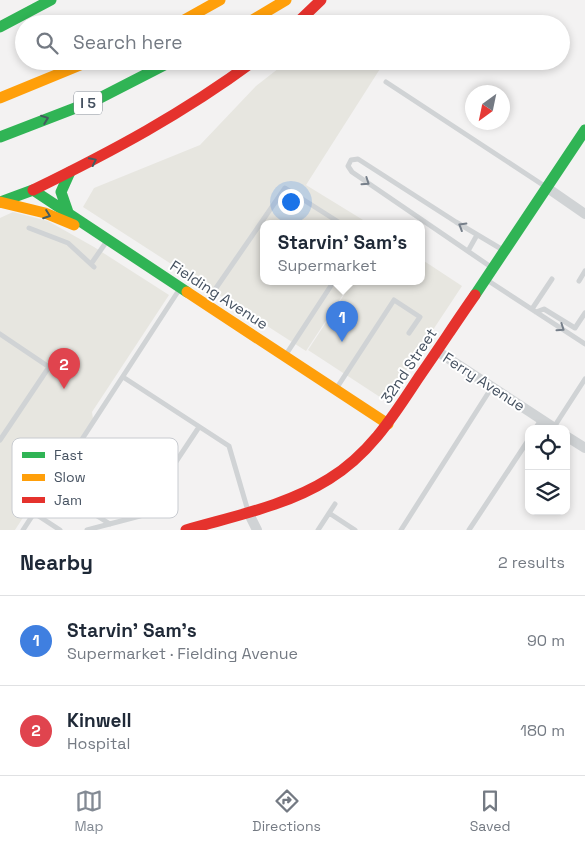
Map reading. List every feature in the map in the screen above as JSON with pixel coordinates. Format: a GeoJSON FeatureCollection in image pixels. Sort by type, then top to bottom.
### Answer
{"type":"FeatureCollection","features":[{"type":"Feature","properties":{"kind":"main road"},"geometry":{"type":"LineString","coordinates":[[24,15],[51,0]]}},
{"type":"Feature","properties":{"kind":"main road"},"geometry":{"type":"LineString","coordinates":[[192,15],[220,0]]}},
{"type":"Feature","properties":{"kind":"main road"},"geometry":{"type":"LineString","coordinates":[[261,15],[286,0]]}},
{"type":"Feature","properties":{"kind":"main road"},"geometry":{"type":"LineString","coordinates":[[305,15],[321,0]]}},
{"type":"Feature","properties":{"kind":"main road"},"geometry":{"type":"LineString","coordinates":[[0,26],[15,19]]}},
{"type":"Feature","properties":{"kind":"main road","name":"I 5"},"geometry":{"type":"LineString","coordinates":[[0,98],[68,70]]}},
{"type":"Feature","properties":{"kind":"main road","name":"I 5"},"geometry":{"type":"LineString","coordinates":[[0,137],[96,100],[154,70]]}},
{"type":"Feature","properties":{"kind":"main road"},"geometry":{"type":"LineString","coordinates":[[0,202],[33,190],[128,143],[225,83],[242,70]]}},
{"type":"Feature","properties":{"kind":"main road","name":"32nd Street"},"geometry":{"type":"LineString","coordinates":[[186,530],[248,512],[308,491],[346,468],[366,449],[388,424],[585,130]]}},
{"type":"Feature","properties":{"kind":"main road"},"geometry":{"type":"LineString","coordinates":[[70,172],[61,192],[70,215]]}},
{"type":"Feature","properties":{"kind":"main road","name":"Fielding Avenue"},"geometry":{"type":"LineString","coordinates":[[33,190],[388,424]]}},
{"type":"Feature","properties":{"kind":"main road"},"geometry":{"type":"LineString","coordinates":[[0,202],[45,213],[105,239]]}},
{"type":"Feature","properties":{"kind":"street"},"geometry":{"type":"LineString","coordinates":[[546,187],[585,214]]}},
{"type":"Feature","properties":{"kind":"street","name":"Ferry Avenue"},"geometry":{"type":"LineString","coordinates":[[437,351],[550,425]]}},
{"type":"Feature","properties":{"kind":"street"},"geometry":{"type":"LineString","coordinates":[[570,439],[585,448]]}},
{"type":"Feature","properties":{"kind":"street"},"geometry":{"type":"LineString","coordinates":[[248,512],[257,530]]}},
{"type":"Feature","properties":{"kind":"lane"},"geometry":{"type":"LineString","coordinates":[[386,82],[546,187]]}},
{"type":"Feature","properties":{"kind":"lane"},"geometry":{"type":"LineString","coordinates":[[422,220],[352,172],[348,166],[351,160],[358,158],[504,251]]}},
{"type":"Feature","properties":{"kind":"lane"},"geometry":{"type":"LineString","coordinates":[[262,220],[284,188],[335,220]]}},
{"type":"Feature","properties":{"kind":"lane"},"geometry":{"type":"LineString","coordinates":[[425,222],[493,268]]}},
{"type":"Feature","properties":{"kind":"lane"},"geometry":{"type":"LineString","coordinates":[[205,304],[260,223]]}},
{"type":"Feature","properties":{"kind":"lane"},"geometry":{"type":"LineString","coordinates":[[29,228],[68,243],[93,266],[105,239]]}},
{"type":"Feature","properties":{"kind":"lane"},"geometry":{"type":"LineString","coordinates":[[468,251],[477,235]]}},
{"type":"Feature","properties":{"kind":"lane"},"geometry":{"type":"LineString","coordinates":[[579,281],[585,272]]}},
{"type":"Feature","properties":{"kind":"lane"},"geometry":{"type":"LineString","coordinates":[[485,278],[585,344]]}},
{"type":"Feature","properties":{"kind":"lane"},"geometry":{"type":"LineString","coordinates":[[534,310],[552,279]]}},
{"type":"Feature","properties":{"kind":"lane"},"geometry":{"type":"LineString","coordinates":[[285,356],[331,285]]}},
{"type":"Feature","properties":{"kind":"lane"},"geometry":{"type":"LineString","coordinates":[[84,438],[180,288]]}},
{"type":"Feature","properties":{"kind":"lane"},"geometry":{"type":"LineString","coordinates":[[336,390],[394,300],[420,317],[410,333]]}},
{"type":"Feature","properties":{"kind":"lane"},"geometry":{"type":"LineString","coordinates":[[534,310],[544,309],[575,328],[585,313]]}},
{"type":"Feature","properties":{"kind":"lane"},"geometry":{"type":"LineString","coordinates":[[0,334],[49,367],[0,440]]}},
{"type":"Feature","properties":{"kind":"lane"},"geometry":{"type":"LineString","coordinates":[[123,377],[229,446],[248,512]]}},
{"type":"Feature","properties":{"kind":"lane"},"geometry":{"type":"LineString","coordinates":[[556,425],[585,379]]}},
{"type":"Feature","properties":{"kind":"lane"},"geometry":{"type":"LineString","coordinates":[[401,530],[492,387]]}},
{"type":"Feature","properties":{"kind":"lane"},"geometry":{"type":"LineString","coordinates":[[538,425],[542,420]]}},
{"type":"Feature","properties":{"kind":"lane"},"geometry":{"type":"LineString","coordinates":[[178,459],[199,427]]}},
{"type":"Feature","properties":{"kind":"lane"},"geometry":{"type":"LineString","coordinates":[[469,530],[525,445]]}},
{"type":"Feature","properties":{"kind":"lane"},"geometry":{"type":"LineString","coordinates":[[318,530],[334,504]]}},
{"type":"Feature","properties":{"kind":"lane"},"geometry":{"type":"LineString","coordinates":[[329,513],[355,530]]}},
{"type":"Feature","properties":{"kind":"lane"},"geometry":{"type":"LineString","coordinates":[[22,530],[30,518]]}},
{"type":"Feature","properties":{"kind":"lane"},"geometry":{"type":"LineString","coordinates":[[42,518],[60,530]]}},
{"type":"Feature","properties":{"kind":"lane"},"geometry":{"type":"LineString","coordinates":[[101,518],[110,524]]}},
{"type":"Feature","properties":{"kind":"lane"},"geometry":{"type":"LineString","coordinates":[[87,530],[132,518]]}},
{"type":"Feature","properties":{"kind":"shaded area"},"geometry":{"type":"Polygon","coordinates":[[[276,70],[379,70],[306,185],[363,220],[260,220],[260,285],[349,285],[306,351],[83,207],[94,188],[200,145],[256,86],[276,70]]]}},
{"type":"Feature","properties":{"kind":"shaded area"},"geometry":{"type":"Polygon","coordinates":[[[13,212],[48,221],[94,247],[169,295],[92,412],[93,419],[80,438],[12,438],[12,518],[23,518],[15,530],[0,530],[0,218],[13,212]]]}},
{"type":"Feature","properties":{"kind":"shaded area"},"geometry":{"type":"Polygon","coordinates":[[[425,262],[462,286],[386,401],[308,350],[350,285],[425,285],[425,262]]]}},
{"type":"Feature","properties":{"kind":"traffic: fast"},"geometry":{"type":"LineString","coordinates":[[23,15],[51,0]]}},
{"type":"Feature","properties":{"kind":"traffic: fast"},"geometry":{"type":"LineString","coordinates":[[0,27],[15,19]]}},
{"type":"Feature","properties":{"kind":"traffic: fast"},"geometry":{"type":"LineString","coordinates":[[0,137],[96,100],[154,70]]}},
{"type":"Feature","properties":{"kind":"traffic: fast"},"geometry":{"type":"LineString","coordinates":[[475,295],[585,130]]}},
{"type":"Feature","properties":{"kind":"traffic: fast"},"geometry":{"type":"LineString","coordinates":[[69,215],[61,192],[70,172]]}},
{"type":"Feature","properties":{"kind":"traffic: fast"},"geometry":{"type":"LineString","coordinates":[[0,202],[33,190],[187,292]]}},
{"type":"Feature","properties":{"kind":"traffic: slow"},"geometry":{"type":"LineString","coordinates":[[193,15],[220,0]]}},
{"type":"Feature","properties":{"kind":"traffic: slow"},"geometry":{"type":"LineString","coordinates":[[261,15],[286,0]]}},
{"type":"Feature","properties":{"kind":"traffic: slow"},"geometry":{"type":"LineString","coordinates":[[0,98],[68,70]]}},
{"type":"Feature","properties":{"kind":"traffic: slow"},"geometry":{"type":"LineString","coordinates":[[0,202],[45,213],[74,225]]}},
{"type":"Feature","properties":{"kind":"traffic: slow"},"geometry":{"type":"LineString","coordinates":[[187,292],[388,424]]}},
{"type":"Feature","properties":{"kind":"traffic: jam"},"geometry":{"type":"LineString","coordinates":[[305,15],[321,0]]}},
{"type":"Feature","properties":{"kind":"traffic: jam"},"geometry":{"type":"LineString","coordinates":[[33,190],[91,161],[174,115],[242,70]]}},
{"type":"Feature","properties":{"kind":"traffic: jam"},"geometry":{"type":"LineString","coordinates":[[186,530],[278,503],[312,488],[344,469],[380,433],[475,295]]}},
{"type":"Feature","properties":{"kind":"place","name":"Starvin' Sam's"},"geometry":{"type":"Point","coordinates":[342,342]}},
{"type":"Feature","properties":{"kind":"place","name":"Kinwell"},"geometry":{"type":"Point","coordinates":[64,389]}}]}
